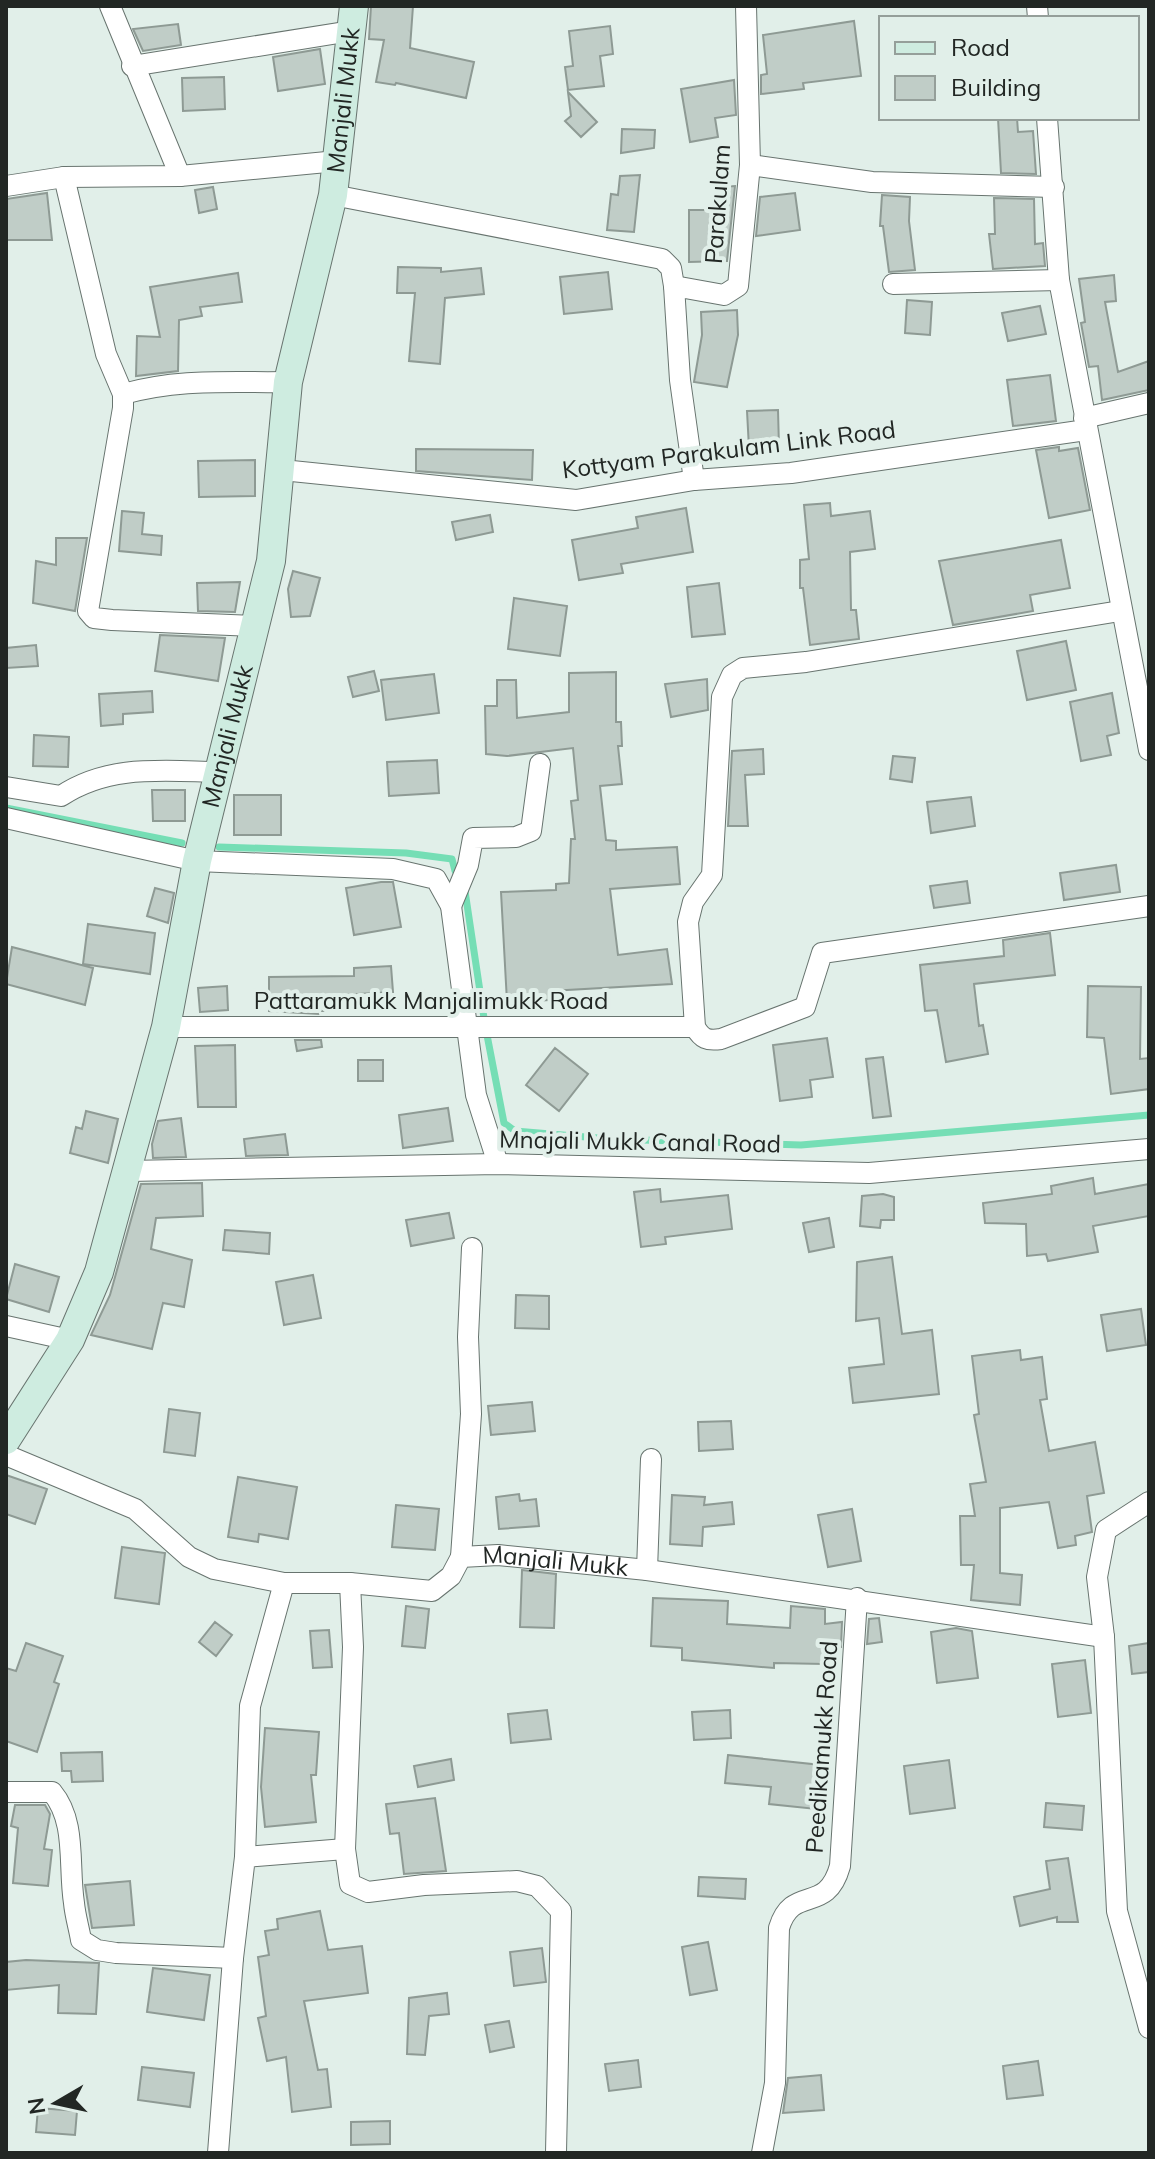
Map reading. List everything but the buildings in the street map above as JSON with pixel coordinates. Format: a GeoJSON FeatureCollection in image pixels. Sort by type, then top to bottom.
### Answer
{"type":"FeatureCollection","features":[{"type":"Feature","properties":{"kind":"street"},"geometry":{"type":"LineString","coordinates":[[110,6],[132,66],[180,176]]}},
{"type":"Feature","properties":{"kind":"street","name":"Parakulam"},"geometry":{"type":"LineString","coordinates":[[694,480],[680,380],[674,286],[724,295],[738,286],[744,256],[750,165],[746,6]]}},
{"type":"Feature","properties":{"kind":"street"},"geometry":{"type":"LineString","coordinates":[[132,66],[352,18]]}},
{"type":"Feature","properties":{"kind":"street","name":"Manjali Mukk"},"geometry":{"type":"LineString","coordinates":[[6,1440],[70,1340],[99,1272],[166,1027],[197,861],[271,561],[288,382],[333,195],[352,18]]}},
{"type":"Feature","properties":{"kind":"street"},"geometry":{"type":"LineString","coordinates":[[1047,120],[1059,280],[1149,750]]}},
{"type":"Feature","properties":{"kind":"street"},"geometry":{"type":"LineString","coordinates":[[6,186],[64,177],[180,176],[337,161]]}},
{"type":"Feature","properties":{"kind":"street"},"geometry":{"type":"LineString","coordinates":[[750,165],[872,182],[1054,187]]}},
{"type":"Feature","properties":{"kind":"street"},"geometry":{"type":"LineString","coordinates":[[64,177],[106,354],[123,394],[88,611],[94,618],[112,620],[254,626]]}},
{"type":"Feature","properties":{"kind":"street"},"geometry":{"type":"LineString","coordinates":[[333,195],[662,259],[671,268],[674,286]]}},
{"type":"Feature","properties":{"kind":"street"},"geometry":{"type":"LineString","coordinates":[[893,284],[1059,280]]}},
{"type":"Feature","properties":{"kind":"street"},"geometry":{"type":"LineString","coordinates":[[123,394],[162,383],[195,380],[288,382]]}},
{"type":"Feature","properties":{"kind":"street","name":"Kottyam Parakulam Link Road"},"geometry":{"type":"LineString","coordinates":[[282,470],[576,500],[694,480],[791,473],[1085,424],[1149,403]]}},
{"type":"Feature","properties":{"kind":"street"},"geometry":{"type":"LineString","coordinates":[[695,1027],[688,922],[693,902],[712,875],[722,697],[732,675],[743,668],[806,662],[1120,611]]}},
{"type":"Feature","properties":{"kind":"street"},"geometry":{"type":"LineString","coordinates":[[451,906],[468,865],[473,838],[516,837],[531,831],[540,764]]}},
{"type":"Feature","properties":{"kind":"street"},"geometry":{"type":"LineString","coordinates":[[6,787],[61,796],[81,782],[120,771],[218,772]]}},
{"type":"Feature","properties":{"kind":"street"},"geometry":{"type":"LineString","coordinates":[[6,818],[197,861],[393,869],[422,874],[442,885],[451,906],[476,1095],[498,1164]]}},
{"type":"Feature","properties":{"kind":"street","name":"Pattaramukk Manjalimukk Road"},"geometry":{"type":"LineString","coordinates":[[166,1027],[401,1024],[467,1028],[695,1027],[701,1037],[709,1041],[805,1007],[822,953],[1149,906]]}},
{"type":"Feature","properties":{"kind":"street","name":"Mnajali Mukk Canal Road"},"geometry":{"type":"LineString","coordinates":[[128,1171],[498,1164],[869,1173],[1149,1149]]}},
{"type":"Feature","properties":{"kind":"street"},"geometry":{"type":"LineString","coordinates":[[461,1557],[471,1414],[468,1337],[472,1248]]}},
{"type":"Feature","properties":{"kind":"street"},"geometry":{"type":"LineString","coordinates":[[6,1326],[70,1340]]}},
{"type":"Feature","properties":{"kind":"street","name":"Manjali Mukk"},"geometry":{"type":"LineString","coordinates":[[6,1455],[135,1509],[189,1557],[214,1569],[284,1583],[350,1583],[432,1591],[451,1576],[461,1557],[498,1555],[647,1570],[857,1598],[1104,1637]]}},
{"type":"Feature","properties":{"kind":"street"},"geometry":{"type":"LineString","coordinates":[[647,1570],[651,1459]]}},
{"type":"Feature","properties":{"kind":"street"},"geometry":{"type":"LineString","coordinates":[[1149,1502],[1106,1530],[1097,1577],[1104,1637],[1117,1911],[1149,2028]]}},
{"type":"Feature","properties":{"kind":"street"},"geometry":{"type":"LineString","coordinates":[[218,2153],[233,1958],[245,1857],[250,1706],[284,1583]]}},
{"type":"Feature","properties":{"kind":"street"},"geometry":{"type":"LineString","coordinates":[[350,1583],[353,1647],[345,1849],[350,1884],[368,1892],[424,1885],[517,1881],[537,1886],[561,1911],[556,2153]]}},
{"type":"Feature","properties":{"kind":"street","name":"Peedikamukk Road"},"geometry":{"type":"LineString","coordinates":[[762,2153],[775,2083],[779,1928],[784,1913],[799,1901],[820,1896],[835,1886],[840,1866],[857,1598]]}},
{"type":"Feature","properties":{"kind":"street"},"geometry":{"type":"LineString","coordinates":[[6,1792],[52,1792],[60,1802],[67,1818],[73,1902],[81,1940],[97,1950],[116,1953],[233,1958]]}},
{"type":"Feature","properties":{"kind":"street"},"geometry":{"type":"LineString","coordinates":[[245,1857],[324,1847],[345,1849]]}},
{"type":"Feature","properties":{"kind":"waterway"},"geometry":{"type":"LineString","coordinates":[[6,808],[182,843]]}},
{"type":"Feature","properties":{"kind":"waterway"},"geometry":{"type":"LineString","coordinates":[[219,847],[406,853],[452,859],[455,871]]}},
{"type":"Feature","properties":{"kind":"waterway"},"geometry":{"type":"LineString","coordinates":[[465,891],[484,1018]]}},
{"type":"Feature","properties":{"kind":"waterway"},"geometry":{"type":"LineString","coordinates":[[487,1035],[504,1123],[515,1131],[610,1139],[801,1145],[1149,1115]]}}]}
